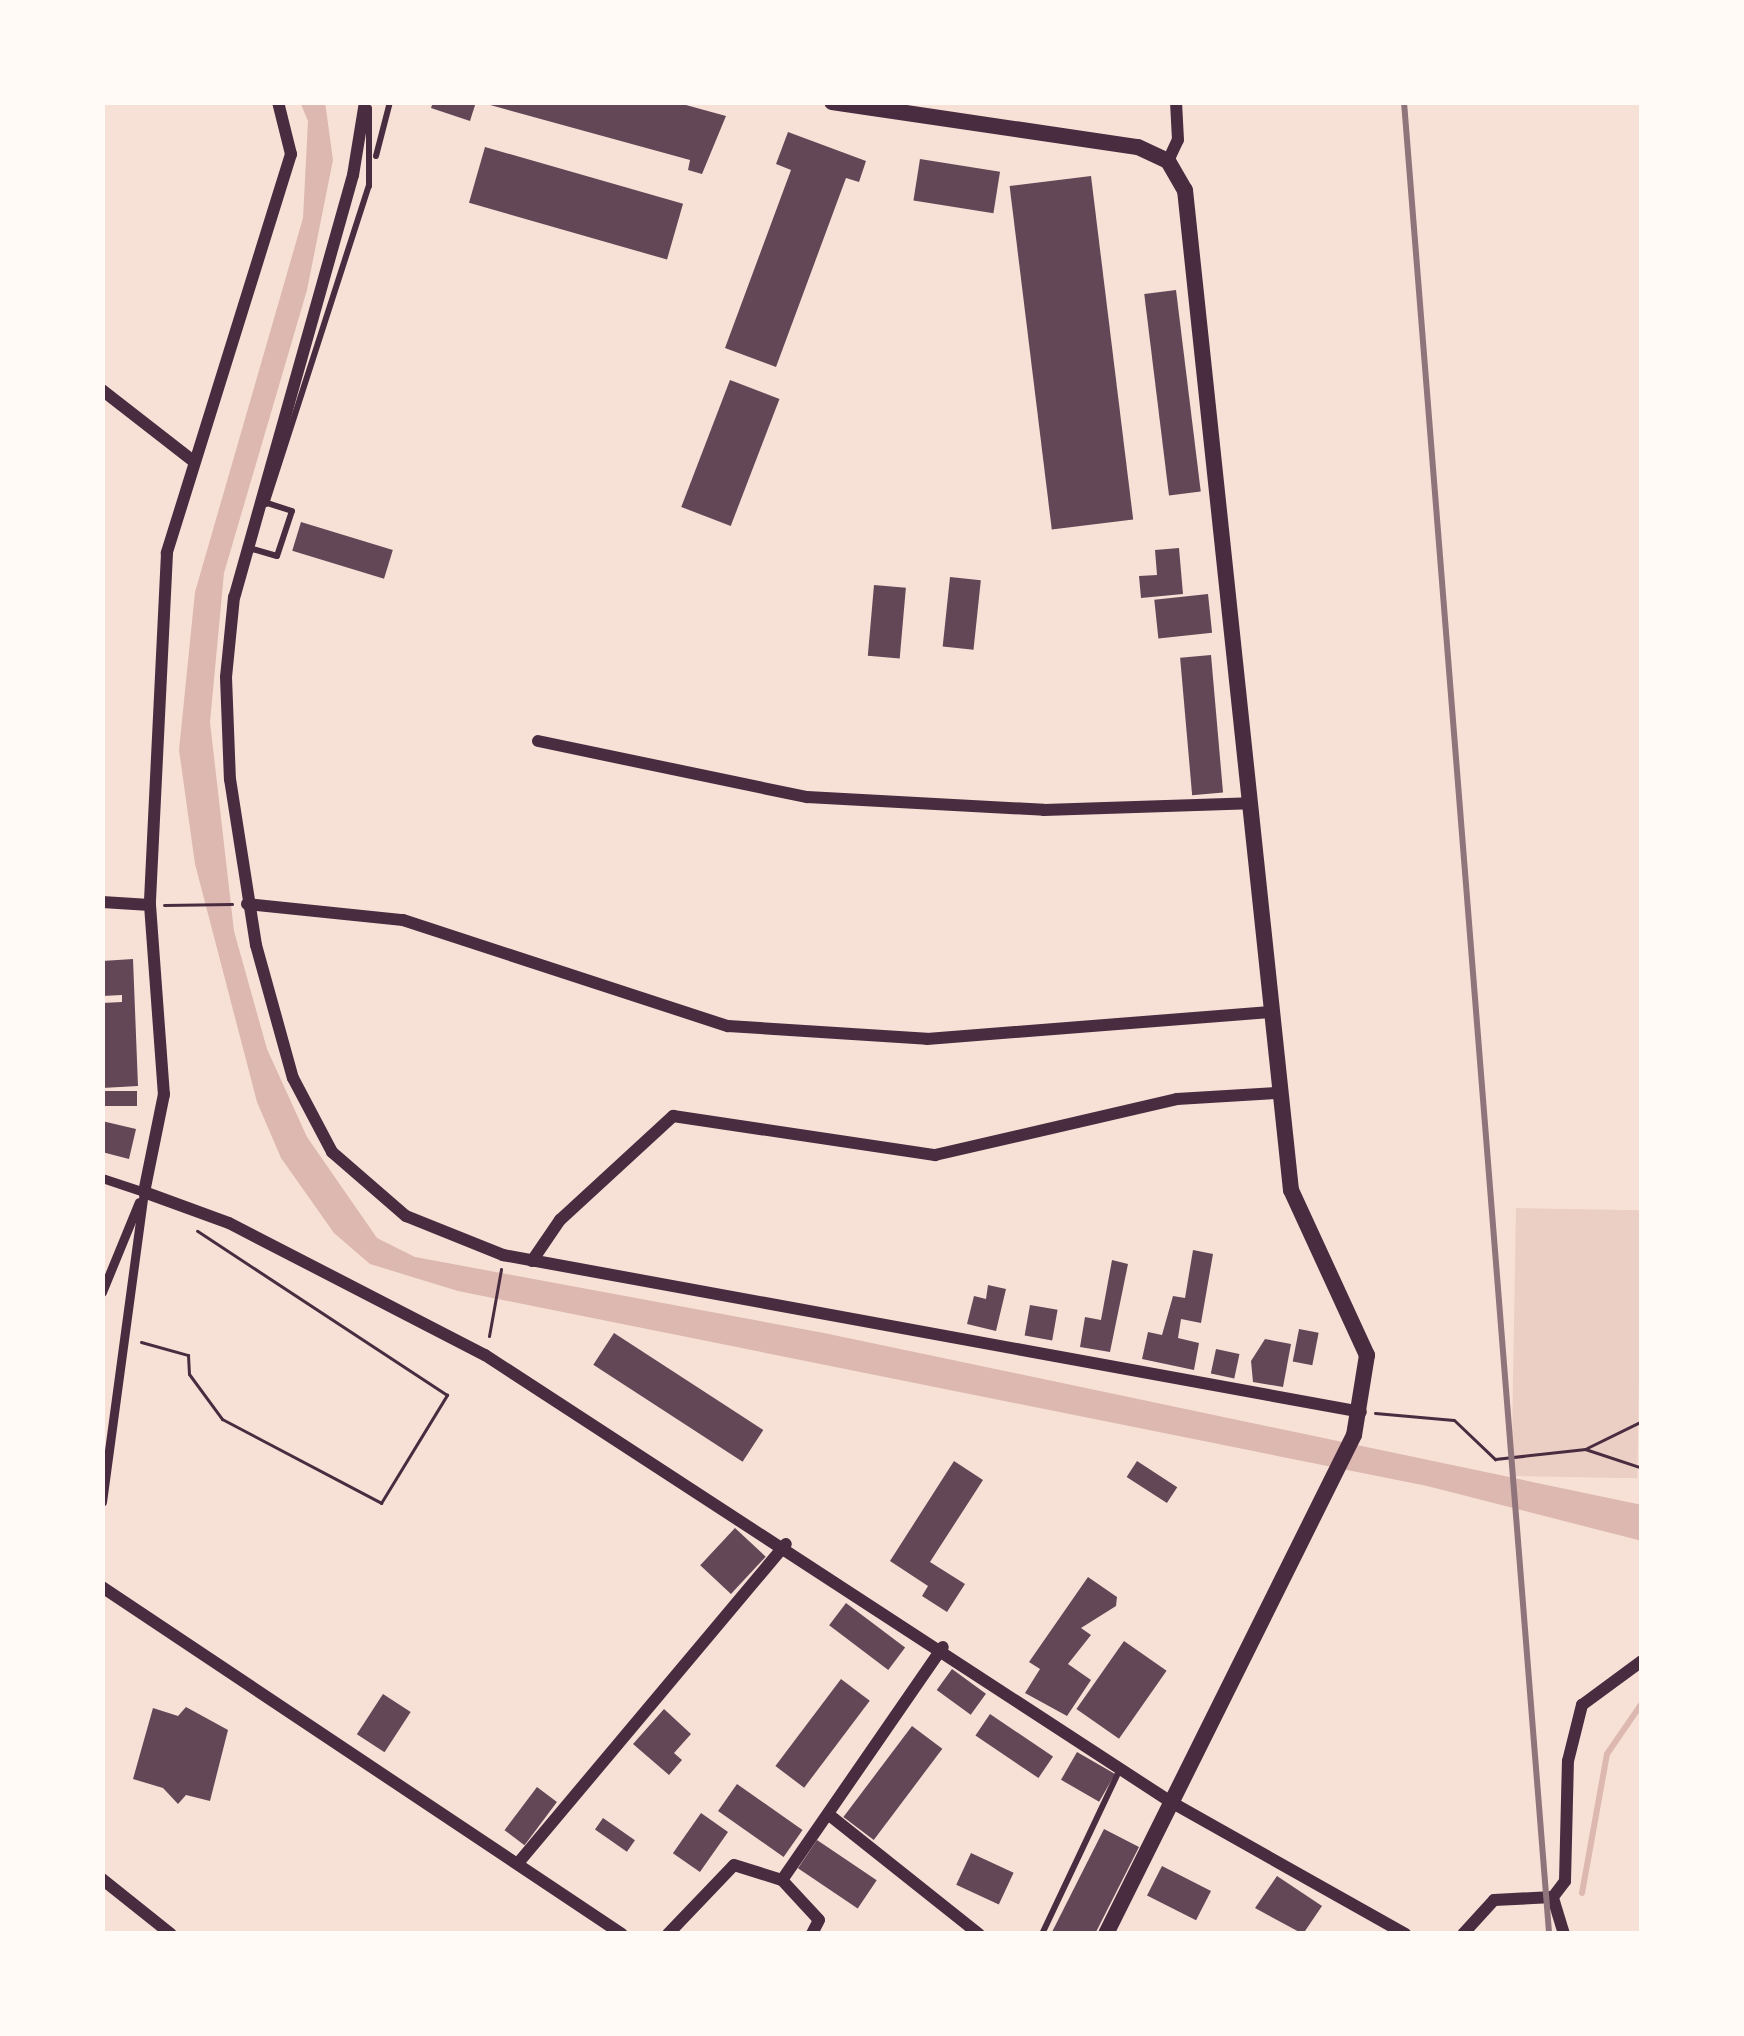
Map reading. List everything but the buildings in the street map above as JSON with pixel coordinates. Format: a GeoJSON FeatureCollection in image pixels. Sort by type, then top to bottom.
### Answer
{"type":"FeatureCollection","features":[{"type":"Feature","properties":{"kind":"main road"},"geometry":{"type":"LineString","coordinates":[[840,103],[1138,147],[1168,161],[1190,216],[1276,1093],[1295,1206],[1365,1344],[1361,1412],[1354,1435],[1106,1934]]}},
{"type":"Feature","properties":{"kind":"street"},"geometry":{"type":"LineString","coordinates":[[102,1502],[121,1337],[164,1094],[150,905],[167,553],[291,154],[278,102]]}},
{"type":"Feature","properties":{"kind":"street"},"geometry":{"type":"LineString","coordinates":[[367,102],[353,175],[248,547],[230,626],[226,709],[242,904],[293,1078],[332,1152],[366,1189],[430,1230],[532,1261],[1361,1412]]}},
{"type":"Feature","properties":{"kind":"street"},"geometry":{"type":"LineString","coordinates":[[1168,161],[1178,140],[1176,102]]}},
{"type":"Feature","properties":{"kind":"street"},"geometry":{"type":"LineString","coordinates":[[102,390],[193,460]]}},
{"type":"Feature","properties":{"kind":"street"},"geometry":{"type":"LineString","coordinates":[[538,742],[807,796],[1044,810],[1250,803]]}},
{"type":"Feature","properties":{"kind":"street"},"geometry":{"type":"LineString","coordinates":[[102,902],[150,905]]}},
{"type":"Feature","properties":{"kind":"street"},"geometry":{"type":"LineString","coordinates":[[242,904],[403,920],[728,1026],[927,1039],[1267,1012]]}},
{"type":"Feature","properties":{"kind":"street"},"geometry":{"type":"LineString","coordinates":[[532,1261],[560,1220],[673,1116],[934,1155],[1177,1099],[1276,1093]]}},
{"type":"Feature","properties":{"kind":"street"},"geometry":{"type":"LineString","coordinates":[[102,1178],[187,1207],[485,1355],[786,1544],[1171,1802],[1405,1934]]}},
{"type":"Feature","properties":{"kind":"street"},"geometry":{"type":"LineString","coordinates":[[102,1292],[144,1192]]}},
{"type":"Feature","properties":{"kind":"street"},"geometry":{"type":"LineString","coordinates":[[519,1862],[786,1544]]}},
{"type":"Feature","properties":{"kind":"street"},"geometry":{"type":"LineString","coordinates":[[102,1587],[622,1934]]}},
{"type":"Feature","properties":{"kind":"street"},"geometry":{"type":"LineString","coordinates":[[782,1880],[943,1647]]}},
{"type":"Feature","properties":{"kind":"street"},"geometry":{"type":"LineString","coordinates":[[1553,1897],[1564,1882],[1568,1761],[1582,1705],[1642,1661]]}},
{"type":"Feature","properties":{"kind":"street"},"geometry":{"type":"LineString","coordinates":[[828,1814],[979,1934]]}},
{"type":"Feature","properties":{"kind":"street"},"geometry":{"type":"LineString","coordinates":[[668,1934],[734,1865],[782,1880],[819,1920],[812,1934]]}},
{"type":"Feature","properties":{"kind":"street"},"geometry":{"type":"LineString","coordinates":[[102,1879],[171,1934]]}},
{"type":"Feature","properties":{"kind":"street"},"geometry":{"type":"LineString","coordinates":[[1463,1934],[1494,1900],[1553,1897]]}},
{"type":"Feature","properties":{"kind":"street"},"geometry":{"type":"LineString","coordinates":[[1553,1897],[1564,1934]]}},
{"type":"Feature","properties":{"kind":"lane"},"geometry":{"type":"LineString","coordinates":[[367,102],[372,171]]}},
{"type":"Feature","properties":{"kind":"lane"},"geometry":{"type":"LineString","coordinates":[[248,547],[277,556],[292,511],[264,502],[390,102]]}},
{"type":"Feature","properties":{"kind":"lane"},"geometry":{"type":"LineString","coordinates":[[1042,1934],[1120,1768]]}},
{"type":"Feature","properties":{"kind":"path"},"geometry":{"type":"LineString","coordinates":[[172,905],[242,904]]}},
{"type":"Feature","properties":{"kind":"path"},"geometry":{"type":"LineString","coordinates":[[121,1337],[188,1355],[189,1374],[222,1418],[381,1503],[447,1395],[215,1246],[199,1234],[187,1207]]}},
{"type":"Feature","properties":{"kind":"path"},"geometry":{"type":"LineString","coordinates":[[485,1355],[501,1265]]}},
{"type":"Feature","properties":{"kind":"path"},"geometry":{"type":"LineString","coordinates":[[1361,1412],[1454,1420],[1479,1452],[1509,1462],[1586,1449],[1642,1421]]}},
{"type":"Feature","properties":{"kind":"path"},"geometry":{"type":"LineString","coordinates":[[1586,1449],[1642,1468]]}},
{"type":"Feature","properties":{"kind":"shaded area"},"geometry":{"type":"Polygon","coordinates":[[[300,102],[325,102],[333,160],[307,290],[224,573],[210,722],[234,931],[267,1049],[307,1137],[377,1238],[415,1257],[824,1333],[1642,1505],[1642,1541],[1427,1486],[458,1291],[370,1264],[334,1233],[281,1158],[257,1102],[195,864],[179,750],[195,592],[303,218],[308,121],[300,102]]]}},
{"type":"Feature","properties":{"kind":"shaded area"},"geometry":{"type":"Polygon","coordinates":[[[1516,1208],[1642,1210],[1637,1478],[1511,1476],[1516,1208]]]}},
{"type":"Feature","properties":{"kind":"waterway"},"geometry":{"type":"LineString","coordinates":[[1582,1893],[1607,1754],[1642,1703]]}},
{"type":"Feature","properties":{"kind":"railway"},"geometry":{"type":"LineString","coordinates":[[1404,102],[1549,1934]]}}]}
